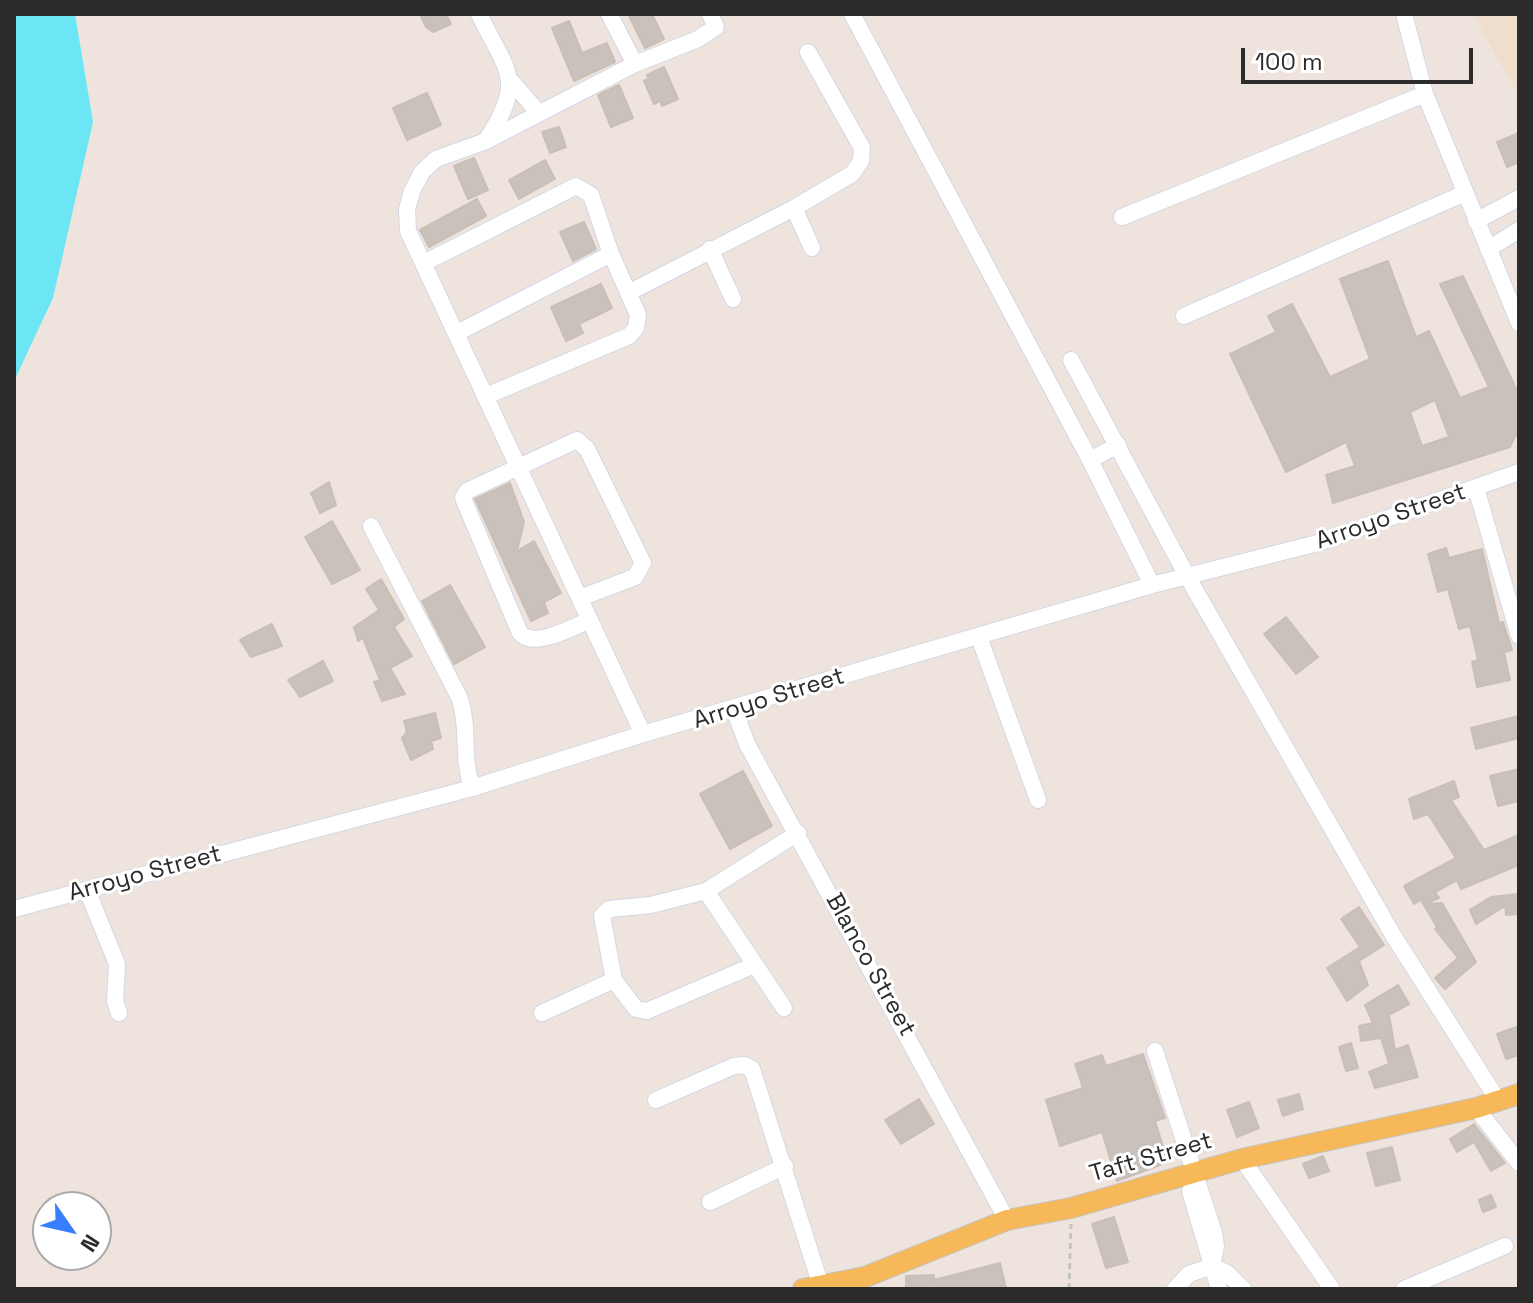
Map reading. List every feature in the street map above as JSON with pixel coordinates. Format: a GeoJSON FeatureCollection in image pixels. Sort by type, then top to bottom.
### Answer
{"type":"FeatureCollection","features":[{"type":"Feature","properties":{"kind":"main road","name":"Taft Street"},"geometry":{"type":"LineString","coordinates":[[812,1287],[865,1277],[1007,1220],[1071,1208],[1242,1159],[1476,1108],[1519,1094]]}},
{"type":"Feature","properties":{"kind":"street"},"geometry":{"type":"LineString","coordinates":[[479,14],[512,82],[538,112]]}},
{"type":"Feature","properties":{"kind":"street"},"geometry":{"type":"LineString","coordinates":[[609,14],[635,64]]}},
{"type":"Feature","properties":{"kind":"street"},"geometry":{"type":"LineString","coordinates":[[643,734],[408,231],[407,209],[422,172],[436,159],[486,141],[635,64],[698,39],[716,27],[710,14]]}},
{"type":"Feature","properties":{"kind":"street"},"geometry":{"type":"LineString","coordinates":[[852,14],[1090,460],[1152,585]]}},
{"type":"Feature","properties":{"kind":"street"},"geometry":{"type":"LineString","coordinates":[[1404,14],[1425,94],[1463,194],[1519,323]]}},
{"type":"Feature","properties":{"kind":"street"},"geometry":{"type":"LineString","coordinates":[[630,292],[794,208],[852,174],[861,161],[862,148],[808,52]]}},
{"type":"Feature","properties":{"kind":"street"},"geometry":{"type":"LineString","coordinates":[[486,141],[506,110],[512,82]]}},
{"type":"Feature","properties":{"kind":"street"},"geometry":{"type":"LineString","coordinates":[[1122,217],[1425,94]]}},
{"type":"Feature","properties":{"kind":"street"},"geometry":{"type":"LineString","coordinates":[[424,263],[576,186],[591,195],[611,254],[638,315],[636,328],[629,336],[486,396]]}},
{"type":"Feature","properties":{"kind":"street"},"geometry":{"type":"LineString","coordinates":[[1184,316],[1463,194]]}},
{"type":"Feature","properties":{"kind":"street"},"geometry":{"type":"LineString","coordinates":[[1476,221],[1519,198]]}},
{"type":"Feature","properties":{"kind":"street"},"geometry":{"type":"LineString","coordinates":[[794,208],[812,248]]}},
{"type":"Feature","properties":{"kind":"street"},"geometry":{"type":"LineString","coordinates":[[1488,249],[1519,230]]}},
{"type":"Feature","properties":{"kind":"street"},"geometry":{"type":"LineString","coordinates":[[710,249],[733,299]]}},
{"type":"Feature","properties":{"kind":"street"},"geometry":{"type":"LineString","coordinates":[[457,333],[611,254]]}},
{"type":"Feature","properties":{"kind":"street"},"geometry":{"type":"LineString","coordinates":[[1071,360],[1187,576],[1393,935],[1499,1102]]}},
{"type":"Feature","properties":{"kind":"street"},"geometry":{"type":"LineString","coordinates":[[580,598],[635,577],[643,563],[582,442],[577,440],[467,491],[463,498],[520,633],[526,639],[536,640],[590,620]]}},
{"type":"Feature","properties":{"kind":"street"},"geometry":{"type":"LineString","coordinates":[[1090,460],[1118,445]]}},
{"type":"Feature","properties":{"kind":"street","name":"Arroyo Street"},"geometry":{"type":"LineString","coordinates":[[14,909],[472,788],[643,734],[1152,585],[1318,543],[1519,472]]}},
{"type":"Feature","properties":{"kind":"street"},"geometry":{"type":"LineString","coordinates":[[1476,488],[1519,636]]}},
{"type":"Feature","properties":{"kind":"street"},"geometry":{"type":"LineString","coordinates":[[371,526],[460,699],[467,722],[463,761],[472,788]]}},
{"type":"Feature","properties":{"kind":"street"},"geometry":{"type":"LineString","coordinates":[[979,637],[1038,800]]}},
{"type":"Feature","properties":{"kind":"street","name":"Blanco Street"},"geometry":{"type":"LineString","coordinates":[[734,709],[747,744],[1007,1220]]}},
{"type":"Feature","properties":{"kind":"street"},"geometry":{"type":"LineString","coordinates":[[752,966],[647,1011],[636,1009],[614,980],[602,916],[609,909],[651,905],[706,891],[798,833]]}},
{"type":"Feature","properties":{"kind":"street"},"geometry":{"type":"LineString","coordinates":[[87,890],[117,964],[115,1001],[119,1013]]}},
{"type":"Feature","properties":{"kind":"street"},"geometry":{"type":"LineString","coordinates":[[706,891],[752,966],[784,1008]]}},
{"type":"Feature","properties":{"kind":"street"},"geometry":{"type":"LineString","coordinates":[[542,1013],[614,980]]}},
{"type":"Feature","properties":{"kind":"street"},"geometry":{"type":"LineString","coordinates":[[1155,1051],[1216,1246],[1212,1266],[1219,1289]]}},
{"type":"Feature","properties":{"kind":"street"},"geometry":{"type":"LineString","coordinates":[[656,1100],[744,1065],[752,1069],[785,1166],[812,1287]]}},
{"type":"Feature","properties":{"kind":"street"},"geometry":{"type":"LineString","coordinates":[[1476,1108],[1519,1163]]}},
{"type":"Feature","properties":{"kind":"street"},"geometry":{"type":"LineString","coordinates":[[1242,1159],[1332,1289]]}},
{"type":"Feature","properties":{"kind":"street"},"geometry":{"type":"LineString","coordinates":[[710,1202],[785,1166]]}},
{"type":"Feature","properties":{"kind":"street"},"geometry":{"type":"LineString","coordinates":[[1404,1289],[1505,1246]]}},
{"type":"Feature","properties":{"kind":"street"},"geometry":{"type":"LineString","coordinates":[[1175,1289],[1189,1274],[1212,1266],[1227,1273],[1243,1289]]}},
{"type":"Feature","properties":{"kind":"path"},"geometry":{"type":"LineString","coordinates":[[1069,1289],[1071,1208]]}},
{"type":"Feature","properties":{"kind":"shaded area"},"geometry":{"type":"Polygon","coordinates":[[[1519,14],[1519,97],[1474,16],[1519,14]]]}},
{"type":"Feature","properties":{"kind":"water"},"geometry":{"type":"Polygon","coordinates":[[[14,14],[75,14],[93,122],[53,298],[14,381],[14,14]]]}},
{"type":"Feature","properties":{"kind":"building"},"geometry":{"type":"Polygon","coordinates":[[[420,14],[446,14],[451,24],[433,32],[426,27],[420,14]]]}},
{"type":"Feature","properties":{"kind":"building"},"geometry":{"type":"Polygon","coordinates":[[[628,14],[652,14],[664,39],[645,48],[628,14]]]}},
{"type":"Feature","properties":{"kind":"building"},"geometry":{"type":"Polygon","coordinates":[[[569,21],[582,53],[607,43],[615,62],[574,81],[552,28],[569,21]]]}},
{"type":"Feature","properties":{"kind":"building"},"geometry":{"type":"Polygon","coordinates":[[[664,67],[678,99],[662,106],[660,101],[654,104],[644,81],[649,79],[647,75],[664,67]]]}},
{"type":"Feature","properties":{"kind":"building"},"geometry":{"type":"Polygon","coordinates":[[[619,85],[633,118],[611,127],[598,95],[619,85]]]}},
{"type":"Feature","properties":{"kind":"building"},"geometry":{"type":"Polygon","coordinates":[[[427,93],[441,125],[407,140],[393,108],[427,93]]]}},
{"type":"Feature","properties":{"kind":"building"},"geometry":{"type":"Polygon","coordinates":[[[559,127],[566,147],[550,153],[542,132],[559,127]]]}},
{"type":"Feature","properties":{"kind":"building"},"geometry":{"type":"Polygon","coordinates":[[[1519,133],[1519,162],[1507,167],[1497,142],[1519,133]]]}},
{"type":"Feature","properties":{"kind":"building"},"geometry":{"type":"Polygon","coordinates":[[[474,158],[488,190],[468,199],[454,166],[474,158]]]}},
{"type":"Feature","properties":{"kind":"building"},"geometry":{"type":"Polygon","coordinates":[[[545,160],[555,179],[519,199],[509,180],[545,160]]]}},
{"type":"Feature","properties":{"kind":"building"},"geometry":{"type":"Polygon","coordinates":[[[477,199],[486,216],[429,247],[420,230],[477,199]]]}},
{"type":"Feature","properties":{"kind":"building"},"geometry":{"type":"Polygon","coordinates":[[[584,222],[596,249],[573,261],[560,232],[584,222]]]}},
{"type":"Feature","properties":{"kind":"building"},"geometry":{"type":"Polygon","coordinates":[[[1388,261],[1416,337],[1429,331],[1460,398],[1489,387],[1440,284],[1463,276],[1519,395],[1519,428],[1510,447],[1333,503],[1326,475],[1355,466],[1346,442],[1286,472],[1230,354],[1276,332],[1268,316],[1292,304],[1330,377],[1370,359],[1340,279],[1388,261]],[[1435,400],[1410,412],[1422,446],[1449,437],[1435,400]]]}},
{"type":"Feature","properties":{"kind":"building"},"geometry":{"type":"Polygon","coordinates":[[[601,284],[612,308],[579,324],[583,333],[566,341],[551,307],[601,284]]]}},
{"type":"Feature","properties":{"kind":"building"},"geometry":{"type":"Polygon","coordinates":[[[329,482],[336,505],[320,513],[311,493],[329,482]]]}},
{"type":"Feature","properties":{"kind":"building"},"geometry":{"type":"Polygon","coordinates":[[[510,483],[524,522],[517,551],[534,541],[561,593],[544,602],[548,613],[531,621],[475,499],[510,483]]]}},
{"type":"Feature","properties":{"kind":"building"},"geometry":{"type":"Polygon","coordinates":[[[332,521],[360,570],[332,584],[305,537],[332,521]]]}},
{"type":"Feature","properties":{"kind":"building"},"geometry":{"type":"Polygon","coordinates":[[[1446,548],[1449,558],[1482,549],[1499,623],[1503,622],[1512,650],[1504,652],[1510,680],[1477,687],[1472,662],[1478,660],[1470,626],[1459,629],[1448,589],[1438,592],[1428,554],[1446,548]]]}},
{"type":"Feature","properties":{"kind":"building"},"geometry":{"type":"Polygon","coordinates":[[[381,579],[404,619],[394,627],[412,656],[390,668],[405,694],[382,701],[374,682],[380,680],[363,638],[358,641],[354,627],[379,610],[366,589],[381,579]]]}},
{"type":"Feature","properties":{"kind":"building"},"geometry":{"type":"Polygon","coordinates":[[[450,585],[485,647],[454,664],[422,601],[450,585]]]}},
{"type":"Feature","properties":{"kind":"building"},"geometry":{"type":"Polygon","coordinates":[[[1286,617],[1318,657],[1296,674],[1264,634],[1286,617]]]}},
{"type":"Feature","properties":{"kind":"building"},"geometry":{"type":"Polygon","coordinates":[[[272,624],[282,646],[251,657],[240,640],[272,624]]]}},
{"type":"Feature","properties":{"kind":"building"},"geometry":{"type":"Polygon","coordinates":[[[323,661],[333,681],[300,697],[288,680],[323,661]]]}},
{"type":"Feature","properties":{"kind":"building"},"geometry":{"type":"Polygon","coordinates":[[[435,713],[441,738],[431,741],[433,749],[411,760],[402,738],[407,732],[404,721],[435,713]]]}},
{"type":"Feature","properties":{"kind":"building"},"geometry":{"type":"Polygon","coordinates":[[[1519,716],[1519,738],[1476,749],[1471,728],[1519,716]]]}},
{"type":"Feature","properties":{"kind":"building"},"geometry":{"type":"Polygon","coordinates":[[[1519,769],[1519,801],[1498,806],[1490,776],[1519,769]]]}},
{"type":"Feature","properties":{"kind":"building"},"geometry":{"type":"Polygon","coordinates":[[[743,771],[772,826],[730,849],[700,794],[743,771]]]}},
{"type":"Feature","properties":{"kind":"building"},"geometry":{"type":"Polygon","coordinates":[[[1454,781],[1459,797],[1451,800],[1484,850],[1519,835],[1519,865],[1461,889],[1457,880],[1435,892],[1439,898],[1425,904],[1442,903],[1476,962],[1445,989],[1435,978],[1458,958],[1435,929],[1437,927],[1421,900],[1414,904],[1404,886],[1456,858],[1428,814],[1414,819],[1409,799],[1454,781]]]}},
{"type":"Feature","properties":{"kind":"building"},"geometry":{"type":"Polygon","coordinates":[[[1519,894],[1519,914],[1506,915],[1505,906],[1476,924],[1470,910],[1491,897],[1519,894]]]}},
{"type":"Feature","properties":{"kind":"building"},"geometry":{"type":"Polygon","coordinates":[[[1359,907],[1384,945],[1359,961],[1368,985],[1347,1001],[1327,968],[1360,947],[1341,919],[1359,907]]]}},
{"type":"Feature","properties":{"kind":"building"},"geometry":{"type":"Polygon","coordinates":[[[1398,985],[1409,1004],[1389,1015],[1395,1050],[1408,1045],[1418,1077],[1375,1088],[1369,1072],[1389,1064],[1381,1038],[1361,1041],[1359,1026],[1373,1023],[1365,1005],[1398,985]]]}},
{"type":"Feature","properties":{"kind":"building"},"geometry":{"type":"Polygon","coordinates":[[[1519,1026],[1519,1055],[1506,1059],[1497,1034],[1519,1026]]]}},
{"type":"Feature","properties":{"kind":"building"},"geometry":{"type":"Polygon","coordinates":[[[1351,1043],[1358,1068],[1346,1071],[1339,1047],[1351,1043]]]}},
{"type":"Feature","properties":{"kind":"building"},"geometry":{"type":"Polygon","coordinates":[[[1143,1054],[1165,1118],[1155,1121],[1168,1162],[1117,1181],[1102,1132],[1060,1146],[1046,1100],[1083,1088],[1075,1064],[1102,1055],[1106,1066],[1143,1054]]]}},
{"type":"Feature","properties":{"kind":"building"},"geometry":{"type":"Polygon","coordinates":[[[1299,1094],[1303,1109],[1283,1116],[1278,1100],[1299,1094]]]}},
{"type":"Feature","properties":{"kind":"building"},"geometry":{"type":"Polygon","coordinates":[[[919,1099],[934,1124],[901,1144],[885,1120],[919,1099]]]}},
{"type":"Feature","properties":{"kind":"building"},"geometry":{"type":"Polygon","coordinates":[[[1249,1102],[1259,1128],[1237,1137],[1227,1110],[1249,1102]]]}},
{"type":"Feature","properties":{"kind":"building"},"geometry":{"type":"Polygon","coordinates":[[[1474,1124],[1505,1163],[1491,1171],[1474,1142],[1457,1152],[1450,1139],[1474,1124]]]}},
{"type":"Feature","properties":{"kind":"building"},"geometry":{"type":"Polygon","coordinates":[[[1392,1147],[1400,1180],[1376,1186],[1367,1153],[1392,1147]]]}},
{"type":"Feature","properties":{"kind":"building"},"geometry":{"type":"Polygon","coordinates":[[[1323,1156],[1329,1171],[1309,1178],[1303,1164],[1323,1156]]]}},
{"type":"Feature","properties":{"kind":"building"},"geometry":{"type":"Polygon","coordinates":[[[1491,1195],[1496,1207],[1483,1212],[1479,1200],[1491,1195]]]}},
{"type":"Feature","properties":{"kind":"building"},"geometry":{"type":"Polygon","coordinates":[[[1114,1217],[1128,1262],[1106,1268],[1092,1224],[1114,1217]]]}},
{"type":"Feature","properties":{"kind":"building"},"geometry":{"type":"Polygon","coordinates":[[[1000,1263],[1006,1289],[906,1289],[906,1276],[934,1275],[934,1280],[1000,1263]]]}}]}
